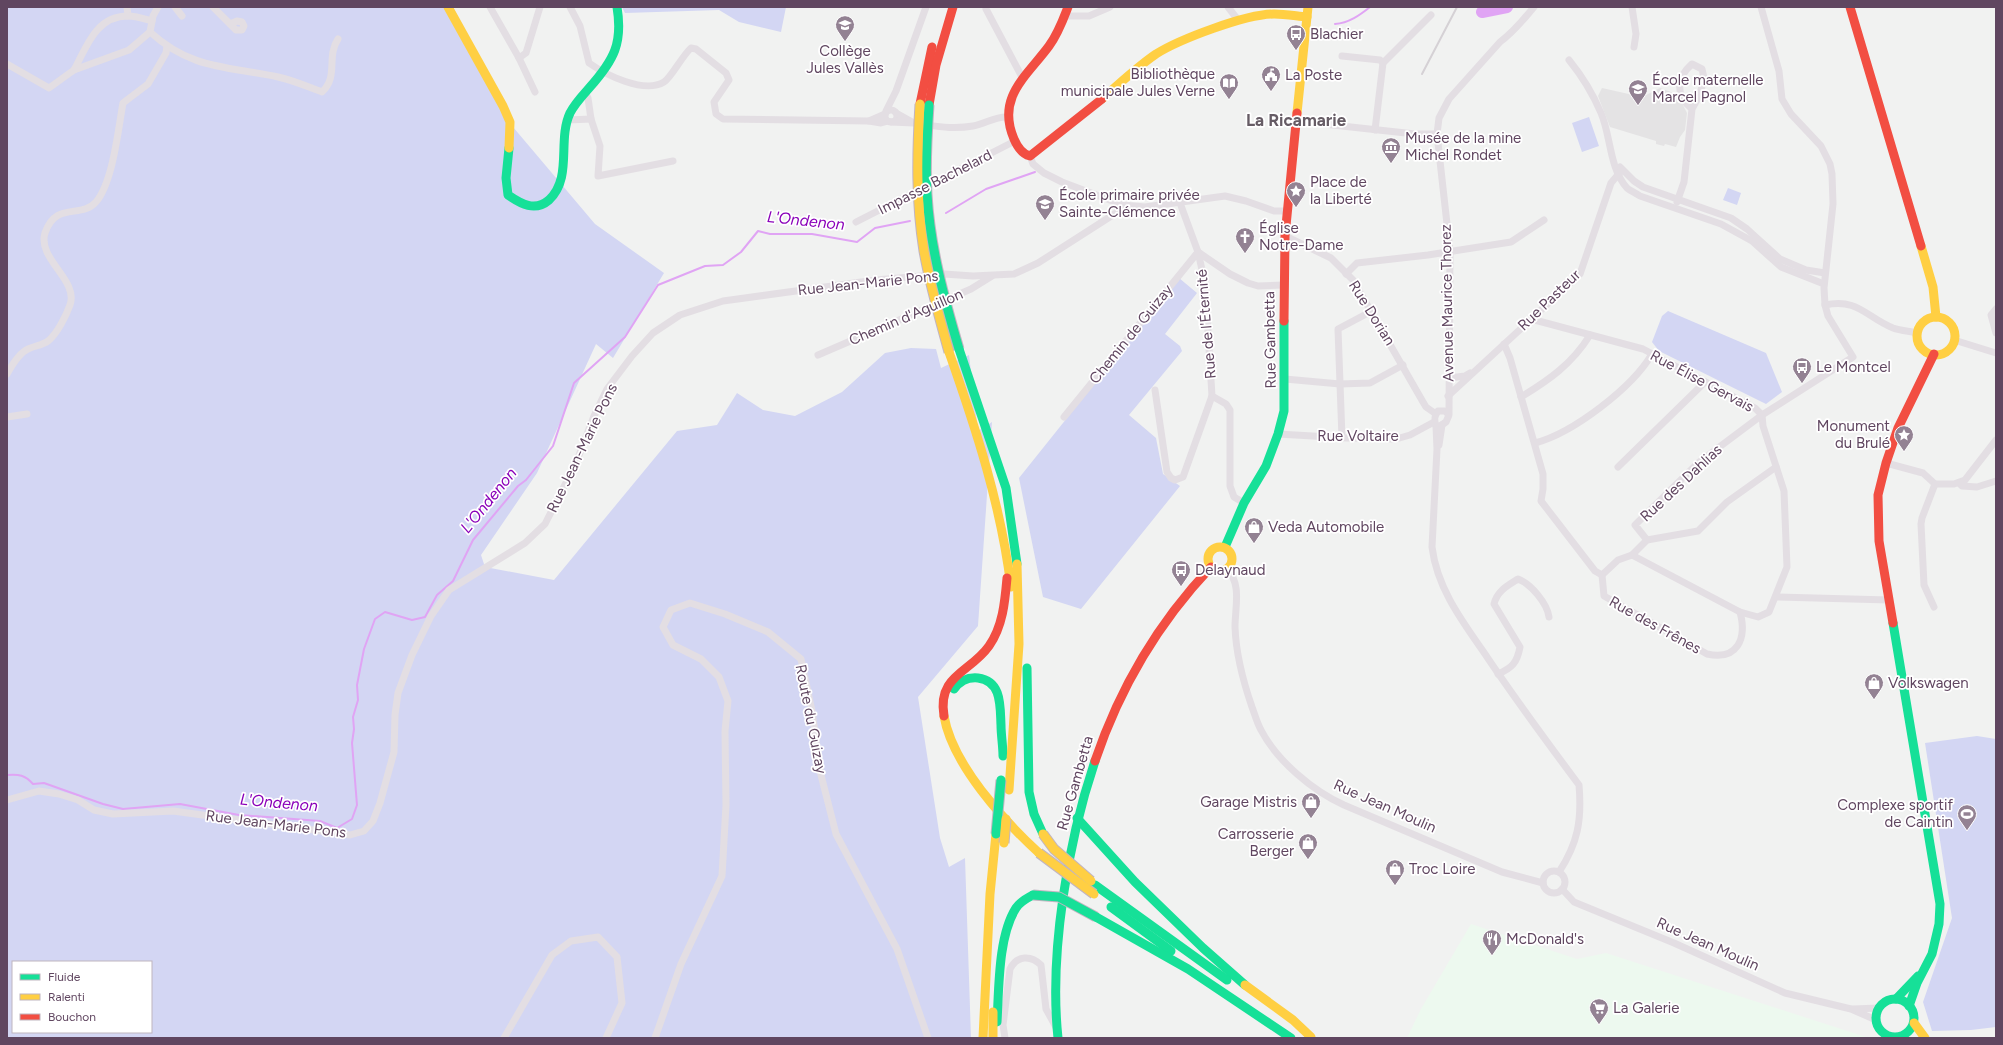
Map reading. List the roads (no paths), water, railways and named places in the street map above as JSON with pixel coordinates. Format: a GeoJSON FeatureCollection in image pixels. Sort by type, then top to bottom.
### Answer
{"type":"FeatureCollection","features":[{"type":"Feature","properties":{"kind":"main road"},"geometry":{"type":"LineString","coordinates":[[448,7],[503,106],[510,122],[511,144],[506,178],[508,195],[521,205],[542,206],[558,192],[563,177],[568,120],[573,106],[603,71],[613,56],[619,40],[621,26],[617,7]]}},
{"type":"Feature","properties":{"kind":"main road"},"geometry":{"type":"LineString","coordinates":[[944,7],[927,65],[925,105],[926,173],[932,235],[943,294],[959,349],[985,422],[1008,497],[1018,568],[1021,612],[1019,673],[993,954],[993,1038]]}},
{"type":"Feature","properties":{"kind":"main road"},"geometry":{"type":"LineString","coordinates":[[953,7],[925,105],[917,174],[919,211],[924,251],[949,352],[975,425],[998,501],[1008,560],[1013,618],[990,902],[983,1038]]}},
{"type":"Feature","properties":{"kind":"main road"},"geometry":{"type":"LineString","coordinates":[[1068,7],[1049,47],[1022,77],[1012,96],[1006,117],[1015,141],[1022,152],[1030,156],[1080,115],[1093,107],[1158,53],[1178,43],[1238,20],[1272,10],[1307,17]]}},
{"type":"Feature","properties":{"kind":"main road","name":"Rue Gambetta"},"geometry":{"type":"LineString","coordinates":[[1225,547],[1244,503],[1266,466],[1278,434],[1284,411],[1285,379],[1283,285],[1285,236],[1308,7]]}},
{"type":"Feature","properties":{"kind":"main road"},"geometry":{"type":"LineString","coordinates":[[1850,7],[1933,287],[1936,317]]}},
{"type":"Feature","properties":{"kind":"main road"},"geometry":{"type":"LineString","coordinates":[[1936,317],[1944,319],[1950,324],[1954,331],[1954,340],[1948,350],[1942,354],[1934,354],[1926,351],[1920,345],[1918,333],[1924,322],[1936,317]]}},
{"type":"Feature","properties":{"kind":"main road"},"geometry":{"type":"LineString","coordinates":[[1909,1006],[1932,954],[1940,924],[1940,904],[1879,541],[1878,495],[1886,462],[1898,428],[1934,354]]}},
{"type":"Feature","properties":{"kind":"main road"},"geometry":{"type":"LineString","coordinates":[[1218,547],[1225,547],[1230,552],[1232,562],[1227,569],[1222,571],[1211,567],[1208,561],[1210,552],[1218,547]]}},
{"type":"Feature","properties":{"kind":"main road"},"geometry":{"type":"LineString","coordinates":[[1008,560],[1004,615],[996,637],[985,653],[953,678],[944,693],[942,707],[954,747],[972,778],[1001,817],[1094,894],[1205,976],[1222,991]]}},
{"type":"Feature","properties":{"kind":"main road","name":"Rue Gambetta"},"geometry":{"type":"LineString","coordinates":[[1057,1033],[1058,945],[1070,852],[1077,818],[1095,756],[1119,697],[1173,610],[1211,567]]}},
{"type":"Feature","properties":{"kind":"main road"},"geometry":{"type":"LineString","coordinates":[[1021,612],[1026,639],[1029,792],[1034,814],[1043,834],[1058,853],[1093,883]]}},
{"type":"Feature","properties":{"kind":"main road"},"geometry":{"type":"LineString","coordinates":[[1003,756],[1001,701],[995,686],[983,679],[968,679],[961,681],[951,693],[948,702],[952,727],[977,774],[1002,807],[1040,849],[1093,883],[1216,973],[1312,1038]]}},
{"type":"Feature","properties":{"kind":"main road"},"geometry":{"type":"LineString","coordinates":[[1077,818],[1135,882],[1207,953],[1242,983],[1301,1026],[1312,1038]]}},
{"type":"Feature","properties":{"kind":"main road"},"geometry":{"type":"LineString","coordinates":[[997,1038],[999,992],[1008,925],[1016,908],[1027,898],[1033,895],[1044,894],[1066,900],[1188,969],[1291,1038]]}},
{"type":"Feature","properties":{"kind":"main road"},"geometry":{"type":"LineString","coordinates":[[1914,1023],[1908,1032],[1898,1037],[1886,1035],[1881,1031],[1876,1020],[1879,1008],[1884,1003],[1896,999],[1924,971]]}},
{"type":"Feature","properties":{"kind":"main road"},"geometry":{"type":"LineString","coordinates":[[1896,999],[1909,1006],[1912,1011],[1914,1023],[1925,1038]]}},
{"type":"Feature","properties":{"kind":"main road"},"geometry":{"type":"LineString","coordinates":[[1904,1035],[1914,1038]]}},
{"type":"Feature","properties":{"kind":"street"},"geometry":{"type":"LineString","coordinates":[[128,7],[128,16]]}},
{"type":"Feature","properties":{"kind":"street"},"geometry":{"type":"LineString","coordinates":[[7,64],[50,88],[74,70],[129,50],[150,32],[152,21],[158,7]]}},
{"type":"Feature","properties":{"kind":"street"},"geometry":{"type":"LineString","coordinates":[[176,7],[182,16]]}},
{"type":"Feature","properties":{"kind":"street"},"geometry":{"type":"LineString","coordinates":[[213,7],[230,24]]}},
{"type":"Feature","properties":{"kind":"street"},"geometry":{"type":"LineString","coordinates":[[490,7],[519,58],[535,92]]}},
{"type":"Feature","properties":{"kind":"street"},"geometry":{"type":"LineString","coordinates":[[519,58],[526,53],[540,7]]}},
{"type":"Feature","properties":{"kind":"street"},"geometry":{"type":"LineString","coordinates":[[570,7],[580,26],[589,63],[625,82],[654,85],[665,82],[683,54],[690,48],[696,49],[726,73],[729,80],[714,102],[716,114],[723,118],[869,121],[888,117],[914,123],[961,128],[975,126],[998,117],[1006,117]]}},
{"type":"Feature","properties":{"kind":"street"},"geometry":{"type":"LineString","coordinates":[[888,117],[926,7]]}},
{"type":"Feature","properties":{"kind":"street"},"geometry":{"type":"LineString","coordinates":[[1064,16],[1089,16],[1110,7]]}},
{"type":"Feature","properties":{"kind":"street"},"geometry":{"type":"LineString","coordinates":[[1228,7],[1238,20]]}},
{"type":"Feature","properties":{"kind":"street","name":"Avenue Maurice Thorez"},"geometry":{"type":"LineString","coordinates":[[1449,413],[1450,251],[1437,134],[1439,118],[1449,99],[1500,42],[1510,36],[1534,7]]}},
{"type":"Feature","properties":{"kind":"street"},"geometry":{"type":"LineString","coordinates":[[1632,7],[1636,34],[1634,47]]}},
{"type":"Feature","properties":{"kind":"street"},"geometry":{"type":"LineString","coordinates":[[1761,7],[1780,71],[1782,99],[1791,114],[1821,146],[1830,164],[1832,174],[1833,204],[1824,284],[1825,305],[1831,322],[1853,357],[1762,414]]}},
{"type":"Feature","properties":{"kind":"street"},"geometry":{"type":"LineString","coordinates":[[986,9],[1022,77]]}},
{"type":"Feature","properties":{"kind":"street"},"geometry":{"type":"LineString","coordinates":[[1374,130],[1383,63],[1430,15]]}},
{"type":"Feature","properties":{"kind":"street"},"geometry":{"type":"LineString","coordinates":[[74,70],[97,29],[110,19],[128,16],[152,21]]}},
{"type":"Feature","properties":{"kind":"street"},"geometry":{"type":"LineString","coordinates":[[150,32],[167,46],[188,58],[216,67],[280,77],[322,92],[329,86],[332,78],[333,46],[338,38]]}},
{"type":"Feature","properties":{"kind":"street"},"geometry":{"type":"LineString","coordinates":[[7,374],[15,361],[27,349],[48,342],[71,302],[68,287],[46,251],[45,238],[50,225],[61,213],[92,206],[103,192],[109,176],[123,103],[148,84],[166,53],[167,46]]}},
{"type":"Feature","properties":{"kind":"street"},"geometry":{"type":"LineString","coordinates":[[1342,56],[1380,60],[1383,63]]}},
{"type":"Feature","properties":{"kind":"street"},"geometry":{"type":"LineString","coordinates":[[1569,60],[1587,86],[1601,114],[1614,161],[1628,189],[1640,196],[1721,224],[1742,234],[1782,267],[1824,284]]}},
{"type":"Feature","properties":{"kind":"street"},"geometry":{"type":"LineString","coordinates":[[1675,208],[1684,182],[1692,109],[1700,94],[1704,78],[1702,68],[1692,64],[1684,71],[1680,79],[1681,97],[1692,109]]}},
{"type":"Feature","properties":{"kind":"street"},"geometry":{"type":"LineString","coordinates":[[888,117],[896,119],[896,91]]}},
{"type":"Feature","properties":{"kind":"street"},"geometry":{"type":"LineString","coordinates":[[585,92],[588,98],[591,119],[600,146],[598,176],[673,161]]}},
{"type":"Feature","properties":{"kind":"street"},"geometry":{"type":"LineString","coordinates":[[888,117],[890,110],[914,123]]}},
{"type":"Feature","properties":{"kind":"street"},"geometry":{"type":"LineString","coordinates":[[568,120],[591,119]]}},
{"type":"Feature","properties":{"kind":"street"},"geometry":{"type":"LineString","coordinates":[[1296,121],[1425,135],[1437,134]]}},
{"type":"Feature","properties":{"kind":"street","name":"Impasse Bachelard"},"geometry":{"type":"LineString","coordinates":[[856,222],[1015,141]]}},
{"type":"Feature","properties":{"kind":"street"},"geometry":{"type":"LineString","coordinates":[[1030,156],[1034,164],[1044,173],[1062,182],[1123,205],[1145,207],[1225,196],[1246,201],[1274,211],[1287,211]]}},
{"type":"Feature","properties":{"kind":"street"},"geometry":{"type":"LineString","coordinates":[[1620,172],[1643,187],[1731,218],[1747,229],[1780,259],[1806,270],[1826,273]]}},
{"type":"Feature","properties":{"kind":"street","name":"Rue Pasteur"},"geometry":{"type":"LineString","coordinates":[[1448,396],[1580,274],[1611,183],[1620,172]]}},
{"type":"Feature","properties":{"kind":"street","name":"Rue de l'Éternité"},"geometry":{"type":"LineString","coordinates":[[1156,390],[1167,472],[1171,478],[1175,480],[1183,477],[1212,396],[1205,284],[1198,252],[1180,203]]}},
{"type":"Feature","properties":{"kind":"street","name":"Rue Jean-Marie Pons"},"geometry":{"type":"LineString","coordinates":[[7,800],[39,791],[59,794],[78,800],[94,810],[113,814],[173,811],[350,835],[364,831],[373,821],[380,804],[394,752],[395,715],[398,692],[412,655],[431,616],[449,590],[525,544],[545,524],[576,463],[594,416],[607,389],[632,356],[653,333],[680,315],[723,301],[876,280],[944,274],[992,276],[1014,274],[1032,266],[1116,213],[1123,205]]}},
{"type":"Feature","properties":{"kind":"street"},"geometry":{"type":"LineString","coordinates":[[1346,274],[1357,263],[1428,255],[1511,242],[1544,220]]}},
{"type":"Feature","properties":{"kind":"street","name":"Rue Dorian"},"geometry":{"type":"LineString","coordinates":[[1285,236],[1331,258],[1353,280],[1370,312],[1377,320],[1403,365],[1426,408],[1439,412]]}},
{"type":"Feature","properties":{"kind":"street"},"geometry":{"type":"LineString","coordinates":[[1198,252],[1230,274],[1248,283],[1258,286],[1283,285]]}},
{"type":"Feature","properties":{"kind":"street","name":"Chemin de Guizay"},"geometry":{"type":"LineString","coordinates":[[1064,417],[1198,252]]}},
{"type":"Feature","properties":{"kind":"street","name":"Chemin d'Aguillon"},"geometry":{"type":"LineString","coordinates":[[818,355],[971,289],[992,276]]}},
{"type":"Feature","properties":{"kind":"street"},"geometry":{"type":"LineString","coordinates":[[1825,305],[1839,302],[1856,306],[1894,328],[1918,333]]}},
{"type":"Feature","properties":{"kind":"street"},"geometry":{"type":"LineString","coordinates":[[1996,309],[1992,312],[1996,333]]}},
{"type":"Feature","properties":{"kind":"street"},"geometry":{"type":"LineString","coordinates":[[1342,438],[1338,329],[1370,312]]}},
{"type":"Feature","properties":{"kind":"street","name":"Rue Élise Gervais"},"geometry":{"type":"LineString","coordinates":[[1531,319],[1643,349],[1755,408],[1762,414],[1762,426],[1784,490],[1787,567],[1769,612],[1758,617],[1740,612],[1632,554]]}},
{"type":"Feature","properties":{"kind":"street"},"geometry":{"type":"LineString","coordinates":[[1521,397],[1550,380],[1580,351],[1590,335]]}},
{"type":"Feature","properties":{"kind":"street"},"geometry":{"type":"LineString","coordinates":[[1954,340],[1996,353]]}},
{"type":"Feature","properties":{"kind":"street"},"geometry":{"type":"LineString","coordinates":[[1504,344],[1510,358],[1543,474],[1541,501],[1596,571],[1602,575],[1618,560],[1632,554],[1647,540],[1698,531],[1727,502],[1776,467]]}},
{"type":"Feature","properties":{"kind":"street"},"geometry":{"type":"LineString","coordinates":[[1535,443],[1550,439],[1569,430],[1626,386],[1644,368],[1652,354]]}},
{"type":"Feature","properties":{"kind":"street"},"geometry":{"type":"LineString","coordinates":[[1285,379],[1340,384],[1370,383],[1403,365]]}},
{"type":"Feature","properties":{"kind":"street","name":"Rue Pasteur"},"geometry":{"type":"LineString","coordinates":[[1449,378],[1465,376],[1476,369]]}},
{"type":"Feature","properties":{"kind":"street"},"geometry":{"type":"LineString","coordinates":[[1618,467],[1705,382]]}},
{"type":"Feature","properties":{"kind":"street","name":"Rue de l'Éternité"},"geometry":{"type":"LineString","coordinates":[[1212,396],[1226,404],[1230,410],[1230,486],[1234,497],[1244,503]]}},
{"type":"Feature","properties":{"kind":"street","name":"Avenue Maurice Thorez"},"geometry":{"type":"LineString","coordinates":[[1448,396],[1439,412],[1437,424],[1441,438],[1437,449],[1431,529],[1433,560],[1442,585],[1454,609],[1498,674],[1579,785],[1581,807],[1579,828],[1570,852],[1559,872]]}},
{"type":"Feature","properties":{"kind":"street"},"geometry":{"type":"LineString","coordinates":[[1439,412],[1449,413]]}},
{"type":"Feature","properties":{"kind":"street"},"geometry":{"type":"LineString","coordinates":[[1437,424],[1449,413]]}},
{"type":"Feature","properties":{"kind":"street"},"geometry":{"type":"LineString","coordinates":[[7,417],[27,414]]}},
{"type":"Feature","properties":{"kind":"street","name":"Rue des Dahlias"},"geometry":{"type":"LineString","coordinates":[[1647,540],[1635,525],[1698,463],[1762,414]]}},
{"type":"Feature","properties":{"kind":"street","name":"Rue Voltaire"},"geometry":{"type":"LineString","coordinates":[[1278,434],[1342,438],[1396,439],[1437,424]]}},
{"type":"Feature","properties":{"kind":"street"},"geometry":{"type":"LineString","coordinates":[[1886,462],[1923,473],[1935,484],[1959,483],[1971,474],[1996,440]]}},
{"type":"Feature","properties":{"kind":"street"},"geometry":{"type":"LineString","coordinates":[[1959,483],[1962,486],[1977,487],[1996,481]]}},
{"type":"Feature","properties":{"kind":"street"},"geometry":{"type":"LineString","coordinates":[[1934,607],[1924,585],[1921,524],[1935,484]]}},
{"type":"Feature","properties":{"kind":"street","name":"Rue Jean Moulin"},"geometry":{"type":"LineString","coordinates":[[1227,569],[1235,580],[1235,627],[1239,667],[1244,685],[1261,730],[1273,748],[1301,778],[1333,800],[1344,805],[1502,872],[1543,883]]}},
{"type":"Feature","properties":{"kind":"street","name":"Rue des Frênes"},"geometry":{"type":"LineString","coordinates":[[1602,575],[1604,596],[1707,654],[1716,656],[1729,652],[1738,646],[1743,636],[1743,626],[1740,612]]}},
{"type":"Feature","properties":{"kind":"street"},"geometry":{"type":"LineString","coordinates":[[1498,674],[1510,669],[1518,660],[1520,647],[1494,604],[1495,597],[1500,591],[1518,579],[1525,582],[1548,608],[1549,617]]}},
{"type":"Feature","properties":{"kind":"street"},"geometry":{"type":"LineString","coordinates":[[1776,597],[1889,600]]}},
{"type":"Feature","properties":{"kind":"street","name":"Route du Guizay"},"geometry":{"type":"LineString","coordinates":[[655,1038],[681,964],[722,876],[726,805],[725,731],[728,701],[719,677],[701,659],[673,645],[663,627],[671,610],[690,604],[725,614],[768,632],[801,658],[812,710],[820,775],[836,834],[897,949],[928,1038]]}},
{"type":"Feature","properties":{"kind":"street"},"geometry":{"type":"LineString","coordinates":[[1553,871],[1559,872],[1564,878],[1565,882],[1562,889],[1556,893],[1548,892],[1543,883],[1544,877],[1553,871]]}},
{"type":"Feature","properties":{"kind":"street","name":"Rue Jean Moulin"},"geometry":{"type":"LineString","coordinates":[[1562,889],[1574,902],[1674,943],[1784,993],[1851,1009],[1876,1020]]}},
{"type":"Feature","properties":{"kind":"street"},"geometry":{"type":"LineString","coordinates":[[504,1038],[552,955],[571,941],[598,937],[617,957],[622,1003],[606,1038]]}},
{"type":"Feature","properties":{"kind":"street"},"geometry":{"type":"LineString","coordinates":[[1005,1038],[1003,1025],[1010,969],[1015,961],[1026,957],[1033,958],[1041,965],[1046,1008],[1057,1033]]}},
{"type":"Feature","properties":{"kind":"street","name":"Rue Jean Moulin"},"geometry":{"type":"LineString","coordinates":[[1851,1009],[1879,1008]]}},
{"type":"Feature","properties":{"kind":"waterway","name":"L'Ondenon"},"geometry":{"type":"LineString","coordinates":[[1335,24],[1350,20],[1370,7]]}},
{"type":"Feature","properties":{"kind":"waterway","name":"L'Ondenon"},"geometry":{"type":"LineString","coordinates":[[1482,12],[1507,7]]}},
{"type":"Feature","properties":{"kind":"waterway","name":"L'Ondenon"},"geometry":{"type":"LineString","coordinates":[[946,213],[986,189],[1035,172]]}},
{"type":"Feature","properties":{"kind":"waterway","name":"L'Ondenon"},"geometry":{"type":"LineString","coordinates":[[7,775],[22,776],[33,784],[44,783],[103,804],[123,809],[180,804],[239,815],[320,821],[337,828],[352,819],[357,805],[352,743],[354,729],[353,717],[358,700],[357,685],[364,649],[375,619],[385,612],[412,620],[425,617],[437,595],[453,581],[473,540],[518,486],[526,480],[553,446],[574,383],[625,337],[658,285],[705,266],[723,265],[741,252],[758,231],[770,234],[812,234],[857,242],[875,228],[910,221]]}},
{"type":"Feature","properties":{"kind":"railway"},"geometry":{"type":"LineString","coordinates":[[1422,74],[1457,7]]}},
{"type":"Feature","properties":{"kind":"place","name":"Collège Jules Vallès"},"geometry":{"type":"Point","coordinates":[845,42]}},
{"type":"Feature","properties":{"kind":"place","name":"Blachier"},"geometry":{"type":"Point","coordinates":[1296,51]}},
{"type":"Feature","properties":{"kind":"place","name":"La Poste"},"geometry":{"type":"Point","coordinates":[1271,92]}},
{"type":"Feature","properties":{"kind":"place","name":"Bibliothèque municipale Jules Verne"},"geometry":{"type":"Point","coordinates":[1229,100]}},
{"type":"Feature","properties":{"kind":"place","name":"École maternelle Marcel Pagnol"},"geometry":{"type":"Point","coordinates":[1638,106]}},
{"type":"Feature","properties":{"kind":"place","name":"Musée de la mine Michel Rondet"},"geometry":{"type":"Point","coordinates":[1391,164]}},
{"type":"Feature","properties":{"kind":"place","name":"Place de la Liberté"},"geometry":{"type":"Point","coordinates":[1296,208]}},
{"type":"Feature","properties":{"kind":"place","name":"École primaire privée Sainte-Clémence"},"geometry":{"type":"Point","coordinates":[1045,221]}},
{"type":"Feature","properties":{"kind":"place","name":"Église Notre-Dame"},"geometry":{"type":"Point","coordinates":[1245,254]}},
{"type":"Feature","properties":{"kind":"place","name":"Le Montcel"},"geometry":{"type":"Point","coordinates":[1802,384]}},
{"type":"Feature","properties":{"kind":"place","name":"Monument du Brulé"},"geometry":{"type":"Point","coordinates":[1904,452]}},
{"type":"Feature","properties":{"kind":"place","name":"Veda Automobile"},"geometry":{"type":"Point","coordinates":[1254,544]}},
{"type":"Feature","properties":{"kind":"place","name":"Delaynaud"},"geometry":{"type":"Point","coordinates":[1181,587]}},
{"type":"Feature","properties":{"kind":"place","name":"Volkswagen"},"geometry":{"type":"Point","coordinates":[1874,700]}},
{"type":"Feature","properties":{"kind":"place","name":"Garage Mistris"},"geometry":{"type":"Point","coordinates":[1311,819]}},
{"type":"Feature","properties":{"kind":"place","name":"Complexe sportif de Caintin"},"geometry":{"type":"Point","coordinates":[1967,831]}},
{"type":"Feature","properties":{"kind":"place","name":"Carrosserie Berger"},"geometry":{"type":"Point","coordinates":[1308,860]}},
{"type":"Feature","properties":{"kind":"place","name":"Troc Loire"},"geometry":{"type":"Point","coordinates":[1395,886]}},
{"type":"Feature","properties":{"kind":"place","name":"McDonald's"},"geometry":{"type":"Point","coordinates":[1492,956]}},
{"type":"Feature","properties":{"kind":"place","name":"La Galerie"},"geometry":{"type":"Point","coordinates":[1599,1025]}},
{"type":"Feature","properties":{"kind":"district","name":"La Ricamarie"},"geometry":{"type":"Point","coordinates":[1296,120]}}]}
